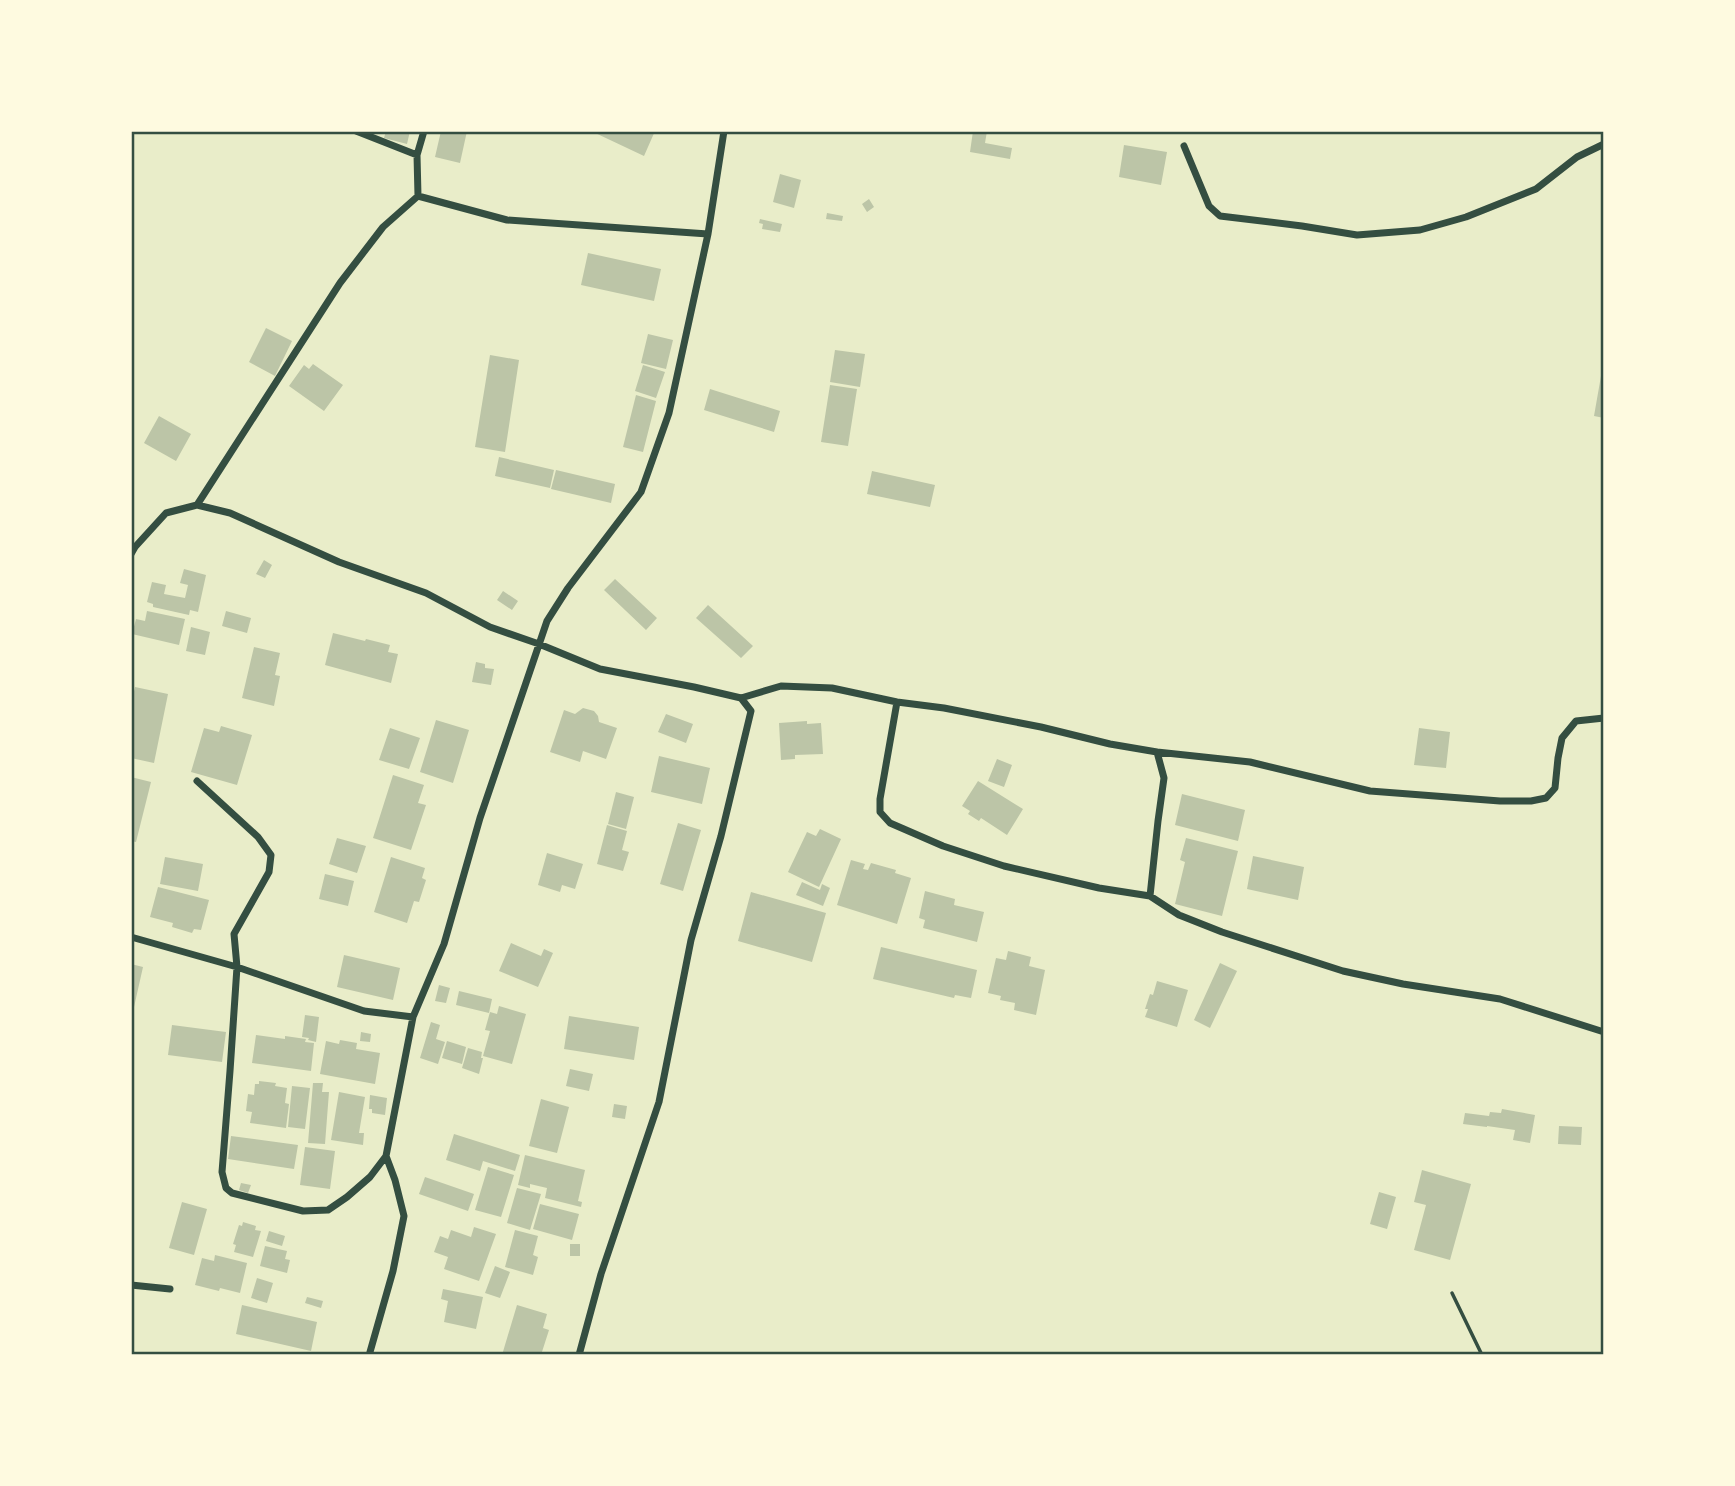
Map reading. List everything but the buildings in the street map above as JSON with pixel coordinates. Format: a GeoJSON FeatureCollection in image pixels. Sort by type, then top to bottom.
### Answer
{"type":"FeatureCollection","features":[{"type":"Feature","properties":{"kind":"street"},"geometry":{"type":"LineString","coordinates":[[356,131],[417,155]]}},
{"type":"Feature","properties":{"kind":"street"},"geometry":{"type":"LineString","coordinates":[[197,505],[340,283],[383,227],[418,196],[417,155],[424,131]]}},
{"type":"Feature","properties":{"kind":"street"},"geometry":{"type":"LineString","coordinates":[[197,781],[258,837],[271,855],[269,872],[234,934],[237,967],[222,1172],[226,1188],[232,1193],[303,1211],[328,1210],[370,1177],[386,1156],[413,1017],[444,944],[480,818],[547,621],[568,588],[640,492],[669,413],[708,234],[724,131]]}},
{"type":"Feature","properties":{"kind":"street"},"geometry":{"type":"LineString","coordinates":[[1184,146],[1209,206],[1220,216],[1357,235],[1420,230],[1466,217],[1536,189],[1577,157],[1604,144]]}},
{"type":"Feature","properties":{"kind":"street"},"geometry":{"type":"LineString","coordinates":[[418,196],[507,220],[708,234]]}},
{"type":"Feature","properties":{"kind":"street"},"geometry":{"type":"LineString","coordinates":[[131,554],[166,513],[197,505],[230,513],[340,562],[426,593],[490,627],[600,669],[741,698],[781,686],[832,688],[1041,727],[1110,744],[1250,762],[1370,791],[1500,801],[1531,802],[1546,798],[1555,788],[1562,738],[1576,721],[1604,718]]}},
{"type":"Feature","properties":{"kind":"street"},"geometry":{"type":"LineString","coordinates":[[579,1355],[601,1275],[659,1102],[691,940],[721,836],[751,711],[741,698]]}},
{"type":"Feature","properties":{"kind":"street"},"geometry":{"type":"LineString","coordinates":[[897,702],[880,799],[880,812],[890,823],[943,846],[1004,866],[1099,888],[1150,896],[1178,915],[1343,971],[1403,984],[1500,999],[1604,1032]]}},
{"type":"Feature","properties":{"kind":"street"},"geometry":{"type":"LineString","coordinates":[[1150,896],[1164,778],[1157,752]]}},
{"type":"Feature","properties":{"kind":"street"},"geometry":{"type":"LineString","coordinates":[[131,937],[237,967],[364,1011],[413,1017]]}},
{"type":"Feature","properties":{"kind":"street"},"geometry":{"type":"LineString","coordinates":[[370,1352],[393,1270],[404,1216],[386,1156]]}},
{"type":"Feature","properties":{"kind":"street"},"geometry":{"type":"LineString","coordinates":[[131,1285],[170,1289]]}},
{"type":"Feature","properties":{"kind":"lane"},"geometry":{"type":"LineString","coordinates":[[1452,1293],[1482,1355]]}}]}
